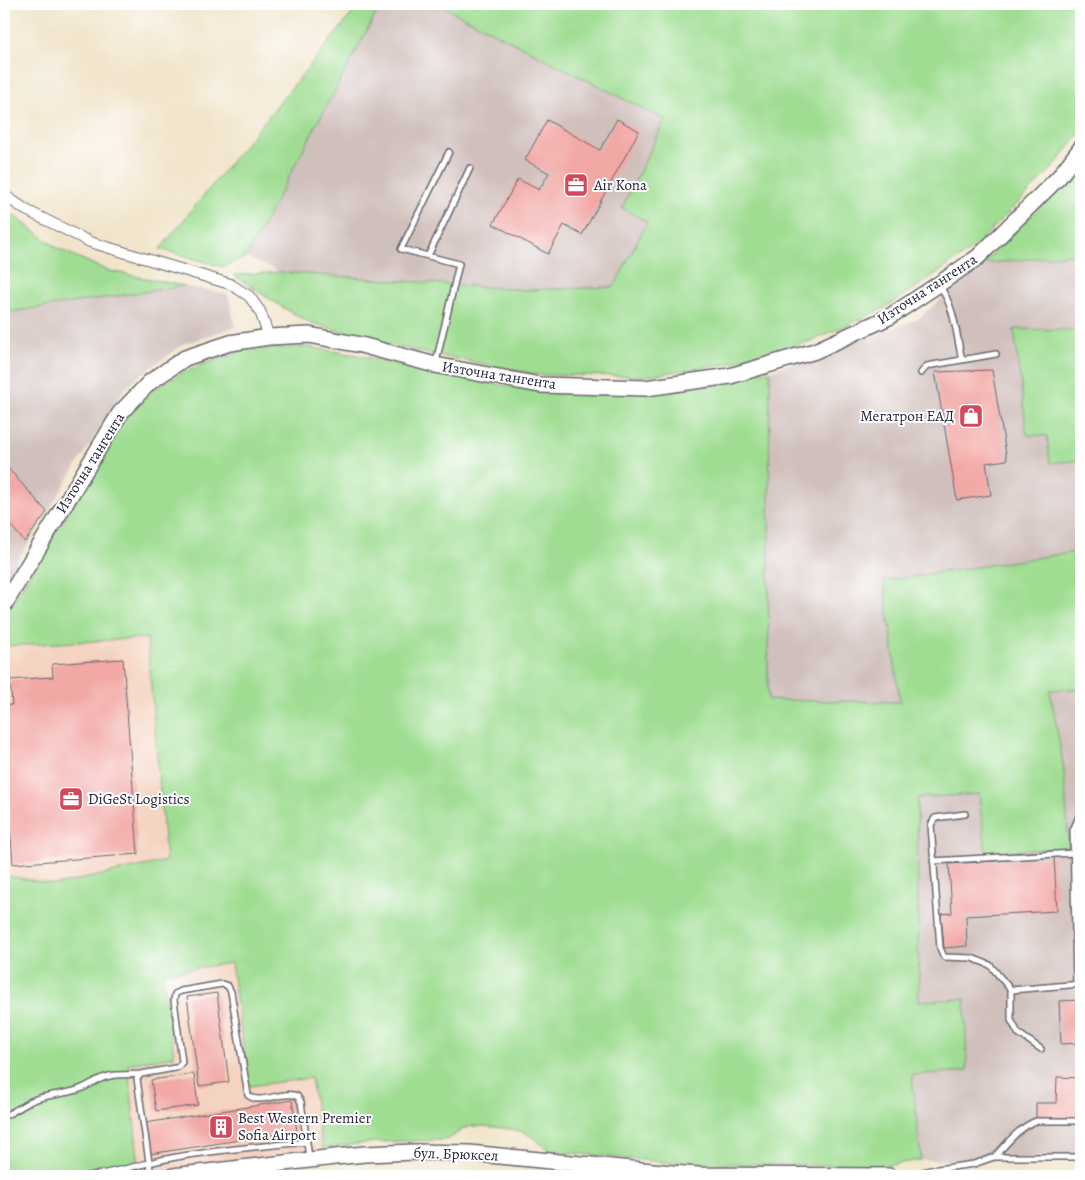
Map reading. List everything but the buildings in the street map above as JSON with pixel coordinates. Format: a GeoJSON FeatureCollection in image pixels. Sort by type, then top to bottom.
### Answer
{"type":"FeatureCollection","features":[{"type":"Feature","properties":{"kind":"street","name":"Източна тангента"},"geometry":{"type":"LineString","coordinates":[[4,604],[120,413],[150,382],[185,358],[230,343],[268,337],[308,335],[361,345],[435,365],[540,385],[646,388],[730,376],[815,351],[889,317],[978,257],[1059,177],[1081,148]]}},
{"type":"Feature","properties":{"kind":"street"},"geometry":{"type":"LineString","coordinates":[[4,195],[26,210],[90,242],[230,284],[249,296],[260,311],[268,337]]}},
{"type":"Feature","properties":{"kind":"street","name":"бул. Брюксел"},"geometry":{"type":"LineString","coordinates":[[173,1176],[310,1160],[415,1152],[469,1153],[698,1175],[889,1176]]}},
{"type":"Feature","properties":{"kind":"lane"},"geometry":{"type":"LineString","coordinates":[[435,365],[459,264],[401,249],[449,152]]}},
{"type":"Feature","properties":{"kind":"lane"},"geometry":{"type":"LineString","coordinates":[[428,256],[470,168]]}},
{"type":"Feature","properties":{"kind":"lane"},"geometry":{"type":"LineString","coordinates":[[939,284],[951,307],[962,360]]}},
{"type":"Feature","properties":{"kind":"lane"},"geometry":{"type":"LineString","coordinates":[[921,373],[927,366],[996,354]]}},
{"type":"Feature","properties":{"kind":"lane"},"geometry":{"type":"LineString","coordinates":[[964,814],[935,818],[931,825],[940,948],[944,957],[972,958],[990,966],[1011,990],[1011,1020],[1018,1033],[1040,1049]]}},
{"type":"Feature","properties":{"kind":"lane"},"geometry":{"type":"LineString","coordinates":[[1011,990],[1079,984],[1073,830],[1081,816]]}},
{"type":"Feature","properties":{"kind":"lane"},"geometry":{"type":"LineString","coordinates":[[933,862],[1074,853]]}},
{"type":"Feature","properties":{"kind":"lane"},"geometry":{"type":"LineString","coordinates":[[4,1116],[39,1098],[76,1091],[99,1079],[115,1075],[141,1074],[178,1067],[182,1062],[174,1000],[175,994],[181,991],[225,984],[230,988],[231,992],[248,1095],[250,1098],[257,1100],[291,1094],[297,1096],[301,1102],[310,1160]]}},
{"type":"Feature","properties":{"kind":"lane"},"geometry":{"type":"LineString","coordinates":[[141,1074],[138,1076],[136,1083],[151,1176]]}},
{"type":"Feature","properties":{"kind":"lane"},"geometry":{"type":"LineString","coordinates":[[910,1176],[930,1170],[983,1162],[994,1157],[1024,1128],[1036,1121],[1081,1121]]}},
{"type":"Feature","properties":{"kind":"lane"},"geometry":{"type":"LineString","coordinates":[[88,1176],[115,1172],[182,1156],[307,1142]]}},
{"type":"Feature","properties":{"kind":"lane"},"geometry":{"type":"LineString","coordinates":[[994,1157],[1081,1157]]}},
{"type":"Feature","properties":{"kind":"shaded area"},"geometry":{"type":"Polygon","coordinates":[[[381,4],[438,4],[665,120],[622,207],[647,221],[614,288],[526,290],[280,272],[246,257],[381,4]]]}},
{"type":"Feature","properties":{"kind":"shaded area"},"geometry":{"type":"Polygon","coordinates":[[[1081,253],[1081,1159],[921,1160],[912,1075],[967,1071],[965,999],[919,1001],[917,798],[768,700],[770,371],[918,319],[982,264],[1081,253]]]}},
{"type":"Feature","properties":{"kind":"shaded area"},"geometry":{"type":"Polygon","coordinates":[[[184,286],[228,294],[235,327],[183,344],[132,381],[121,394],[4,582],[4,313],[184,286]]]}},
{"type":"Feature","properties":{"kind":"shaded area","name":"DiGeSt Logistics"},"geometry":{"type":"Polygon","coordinates":[[[147,637],[166,862],[56,885],[4,875],[4,646],[147,637]]]}},
{"type":"Feature","properties":{"kind":"shaded area"},"geometry":{"type":"Polygon","coordinates":[[[231,963],[249,1086],[312,1078],[322,1148],[140,1176],[128,1064],[174,1056],[163,972],[231,963]]]}},
{"type":"Feature","properties":{"kind":"green space"},"geometry":{"type":"Polygon","coordinates":[[[360,4],[381,4],[246,257],[223,267],[160,249],[360,4]]]}},
{"type":"Feature","properties":{"kind":"green space"},"geometry":{"type":"Polygon","coordinates":[[[438,4],[1081,4],[1081,132],[1051,170],[971,250],[885,308],[811,341],[728,364],[645,376],[541,375],[415,351],[309,322],[233,275],[280,272],[526,290],[614,287],[647,222],[622,208],[665,120],[438,4]]]}},
{"type":"Feature","properties":{"kind":"green space"},"geometry":{"type":"Polygon","coordinates":[[[1081,161],[1081,253],[982,264],[1065,183],[1081,161]]]}},
{"type":"Feature","properties":{"kind":"green space"},"geometry":{"type":"Polygon","coordinates":[[[4,208],[57,248],[106,270],[184,286],[4,313],[4,208]]]}},
{"type":"Feature","properties":{"kind":"green space"},"geometry":{"type":"Polygon","coordinates":[[[1014,329],[1081,330],[1081,460],[1050,463],[1047,436],[1027,435],[1014,329]]]}},
{"type":"Feature","properties":{"kind":"green space"},"geometry":{"type":"Polygon","coordinates":[[[307,347],[357,355],[434,373],[540,392],[770,371],[768,700],[900,702],[884,581],[1081,551],[1081,689],[1050,690],[1064,770],[1069,848],[986,852],[979,794],[917,798],[919,1001],[965,999],[967,1071],[912,1075],[921,1160],[882,1166],[673,1163],[551,1151],[522,1131],[479,1126],[465,1128],[445,1140],[377,1142],[322,1148],[311,1078],[249,1086],[231,963],[163,973],[174,1056],[128,1064],[140,1176],[4,1176],[4,875],[56,885],[166,861],[147,638],[4,646],[4,616],[126,418],[155,389],[189,369],[245,350],[307,347]]]}},
{"type":"Feature","properties":{"kind":"place","name":"Air Kona"},"geometry":{"type":"Point","coordinates":[576,185]}},
{"type":"Feature","properties":{"kind":"place","name":"Мегатрон ЕАД"},"geometry":{"type":"Point","coordinates":[971,416]}},
{"type":"Feature","properties":{"kind":"place","name":"DiGeSt Logistics"},"geometry":{"type":"Point","coordinates":[71,799]}},
{"type":"Feature","properties":{"kind":"place","name":"Best Western Premier Sofia Airport"},"geometry":{"type":"Point","coordinates":[221,1127]}}]}
